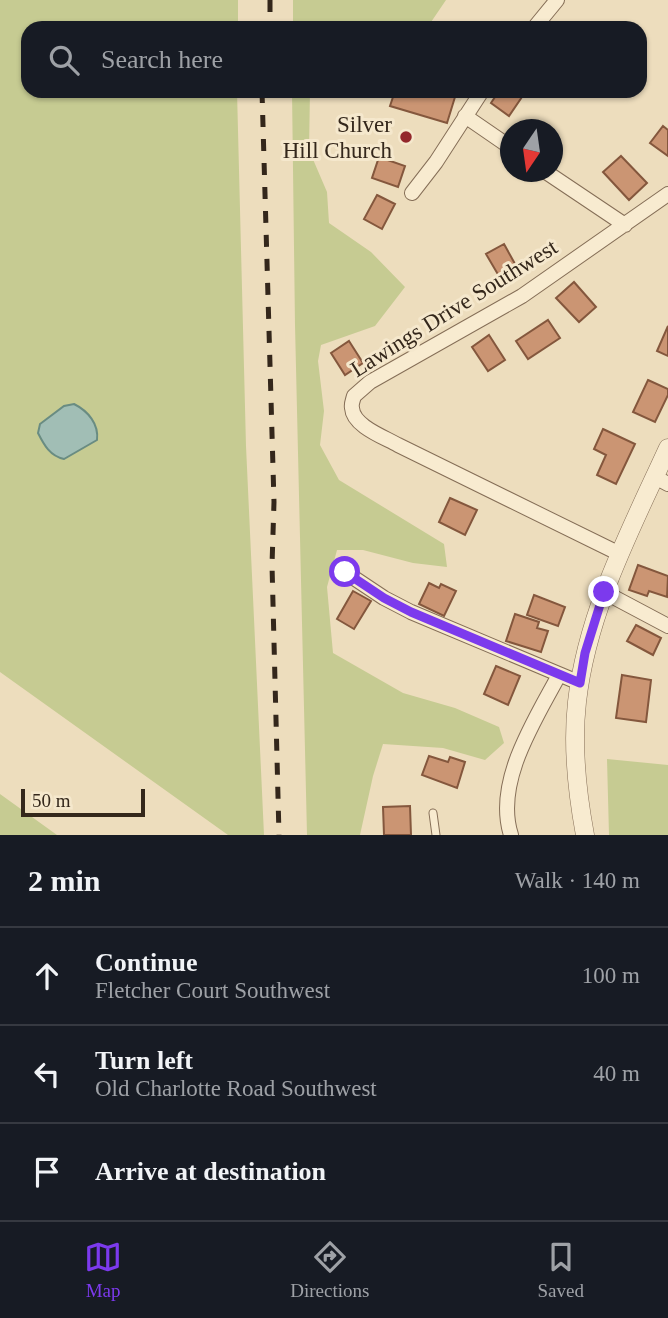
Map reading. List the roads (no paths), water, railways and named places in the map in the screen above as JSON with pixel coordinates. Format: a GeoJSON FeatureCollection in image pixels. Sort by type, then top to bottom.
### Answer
{"type":"FeatureCollection","features":[{"type":"Feature","properties":{"kind":"street"},"geometry":{"type":"LineString","coordinates":[[540,21],[557,0]]}},
{"type":"Feature","properties":{"kind":"street"},"geometry":{"type":"LineString","coordinates":[[412,193],[436,162],[477,98]]}},
{"type":"Feature","properties":{"kind":"street"},"geometry":{"type":"LineString","coordinates":[[465,116],[500,140]]}},
{"type":"Feature","properties":{"kind":"street"},"geometry":{"type":"LineString","coordinates":[[562,182],[625,225]]}},
{"type":"Feature","properties":{"kind":"street","name":"Lawings Drive Southwest"},"geometry":{"type":"LineString","coordinates":[[620,554],[398,445],[357,419],[351,410],[354,396],[370,382],[522,296],[668,194]]}},
{"type":"Feature","properties":{"kind":"street"},"geometry":{"type":"LineString","coordinates":[[586,835],[576,769],[577,706],[585,653],[604,592],[620,554],[661,480],[668,448]]}},
{"type":"Feature","properties":{"kind":"street"},"geometry":{"type":"LineString","coordinates":[[345,572],[411,612],[580,683]]}},
{"type":"Feature","properties":{"kind":"street"},"geometry":{"type":"LineString","coordinates":[[604,592],[668,626]]}},
{"type":"Feature","properties":{"kind":"street"},"geometry":{"type":"LineString","coordinates":[[510,835],[506,802],[509,781],[535,720],[559,675]]}},
{"type":"Feature","properties":{"kind":"lane"},"geometry":{"type":"LineString","coordinates":[[433,813],[436,835]]}},
{"type":"Feature","properties":{"kind":"water"},"geometry":{"type":"Polygon","coordinates":[[[74,404],[92,419],[97,440],[64,459],[59,458],[45,446],[38,433],[40,424],[64,406],[74,404]]]}},
{"type":"Feature","properties":{"kind":"railway"},"geometry":{"type":"LineString","coordinates":[[270,0],[270,21]]}},
{"type":"Feature","properties":{"kind":"railway"},"geometry":{"type":"LineString","coordinates":[[262,98],[274,502],[272,565],[279,835]]}},
{"type":"Feature","properties":{"kind":"place","name":"Silver Hill Church"},"geometry":{"type":"Point","coordinates":[406,137]}}]}
